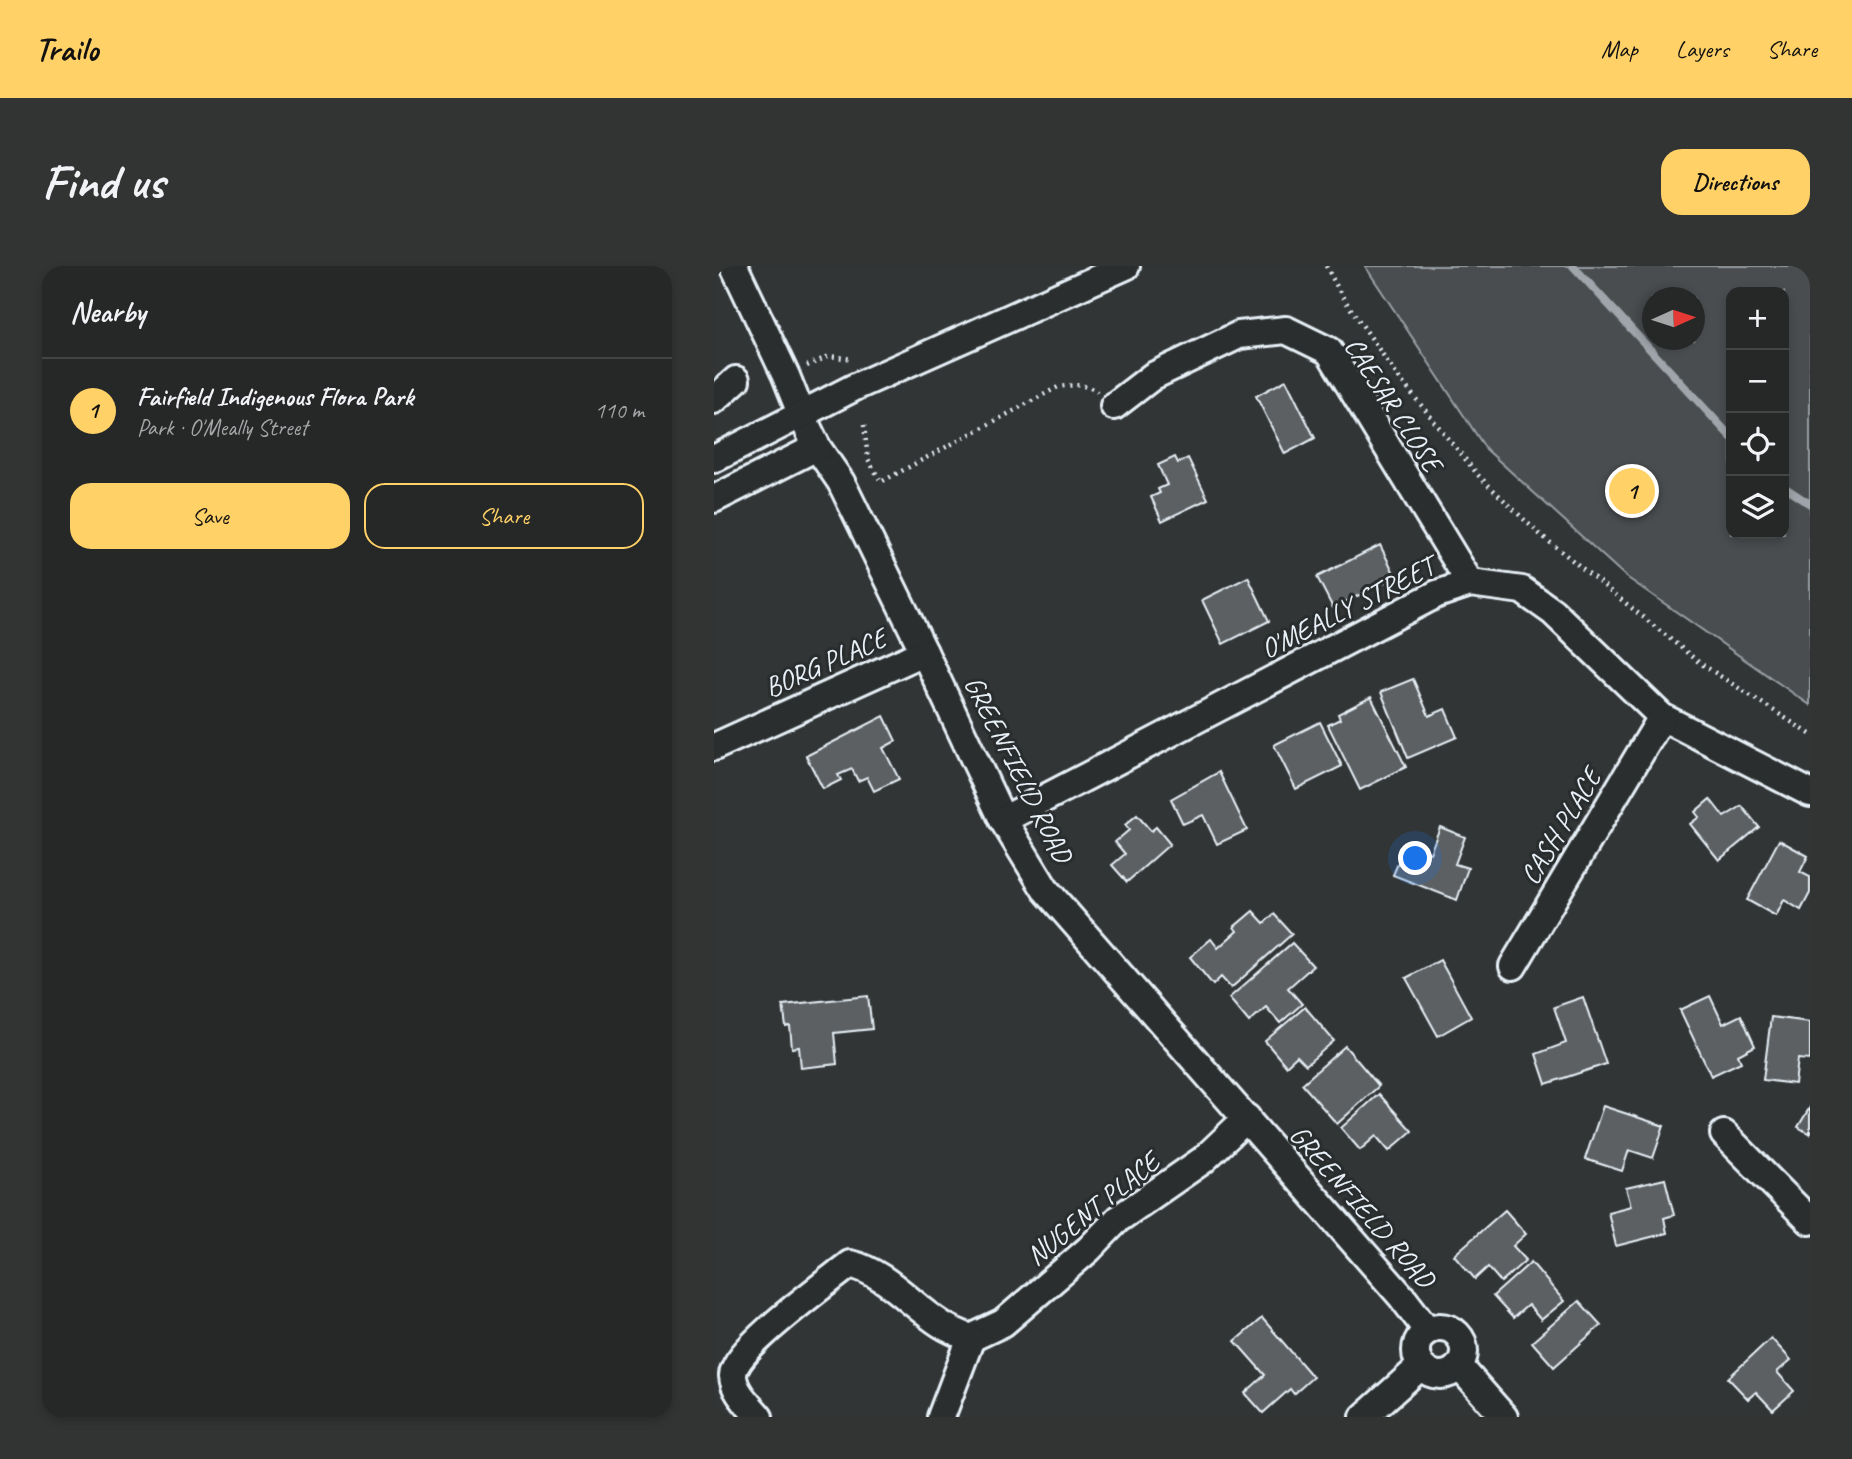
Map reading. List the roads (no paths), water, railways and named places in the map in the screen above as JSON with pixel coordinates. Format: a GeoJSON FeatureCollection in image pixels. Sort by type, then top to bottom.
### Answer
{"type":"FeatureCollection","features":[{"type":"Feature","properties":{"kind":"street","name":"GREENFIELD ROAD"},"geometry":{"type":"LineString","coordinates":[[734,266],[817,447],[841,482],[925,652],[1003,820],[1045,888],[1402,1297],[1428,1331]]}},
{"type":"Feature","properties":{"kind":"street"},"geometry":{"type":"LineString","coordinates":[[714,459],[855,387],[1126,266]]}},
{"type":"Feature","properties":{"kind":"street","name":"CAESAR CLOSE"},"geometry":{"type":"LineString","coordinates":[[1114,406],[1153,376],[1239,335],[1286,330],[1329,351],[1470,583]]}},
{"type":"Feature","properties":{"kind":"street"},"geometry":{"type":"LineString","coordinates":[[714,400],[736,380]]}},
{"type":"Feature","properties":{"kind":"street"},"geometry":{"type":"LineString","coordinates":[[714,499],[817,447]]}},
{"type":"Feature","properties":{"kind":"street","name":"O'MEALLY STREET"},"geometry":{"type":"LineString","coordinates":[[1003,820],[1437,594],[1470,583],[1522,590],[1553,612],[1662,717],[1810,793]]}},
{"type":"Feature","properties":{"kind":"street","name":"BORG PLACE"},"geometry":{"type":"LineString","coordinates":[[714,747],[925,652]]}},
{"type":"Feature","properties":{"kind":"street","name":"CASH PLACE"},"geometry":{"type":"LineString","coordinates":[[1513,966],[1662,717]]}},
{"type":"Feature","properties":{"kind":"street","name":"NUGENT PLACE"},"geometry":{"type":"LineString","coordinates":[[971,1338],[1003,1323],[1118,1219],[1203,1160],[1247,1118]]}},
{"type":"Feature","properties":{"kind":"street"},"geometry":{"type":"LineString","coordinates":[[1724,1134],[1810,1222]]}},
{"type":"Feature","properties":{"kind":"street"},"geometry":{"type":"LineString","coordinates":[[759,1417],[739,1394],[733,1376],[736,1362],[756,1340],[850,1264],[860,1266],[886,1282],[941,1325],[971,1338],[941,1417]]}},
{"type":"Feature","properties":{"kind":"street"},"geometry":{"type":"LineString","coordinates":[[1439,1327],[1455,1332],[1464,1346],[1464,1355],[1459,1366],[1449,1374],[1442,1376],[1429,1373],[1421,1366],[1416,1347],[1419,1339],[1428,1331],[1439,1327]]}},
{"type":"Feature","properties":{"kind":"street"},"geometry":{"type":"LineString","coordinates":[[1364,1417],[1421,1366]]}},
{"type":"Feature","properties":{"kind":"street"},"geometry":{"type":"LineString","coordinates":[[1459,1366],[1504,1417]]}},
{"type":"Feature","properties":{"kind":"waterway"},"geometry":{"type":"LineString","coordinates":[[1573,266],[1726,432]]}},
{"type":"Feature","properties":{"kind":"waterway"},"geometry":{"type":"LineString","coordinates":[[1789,490],[1810,504]]}},
{"type":"Feature","properties":{"kind":"place","name":"Fairfield Indigenous Flora Park"},"geometry":{"type":"Point","coordinates":[1632,491]}}]}
